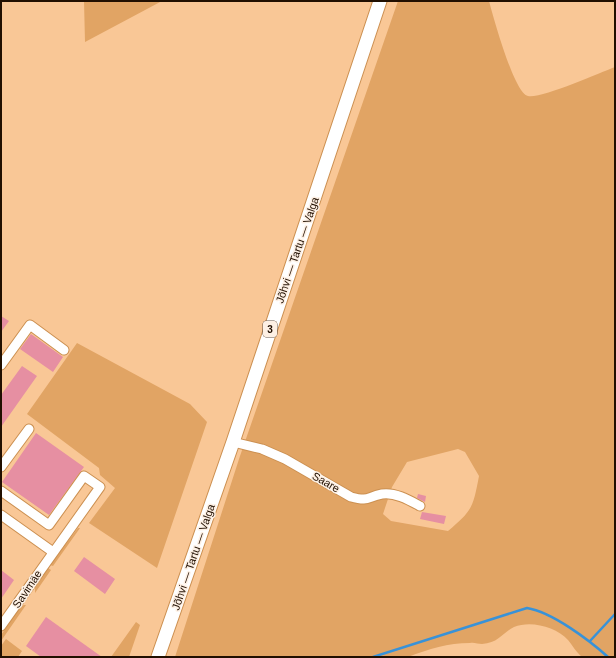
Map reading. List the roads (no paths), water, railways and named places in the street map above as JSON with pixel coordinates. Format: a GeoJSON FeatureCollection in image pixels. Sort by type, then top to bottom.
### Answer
{"type":"FeatureCollection","features":[{"type":"Feature","properties":{"kind":"highway","name":"Jõhvi — Tartu — Valga"},"geometry":{"type":"LineString","coordinates":[[158,657],[380,1]]}},
{"type":"Feature","properties":{"kind":"street"},"geometry":{"type":"LineString","coordinates":[[1,365],[30,325],[64,350]]}},
{"type":"Feature","properties":{"kind":"street"},"geometry":{"type":"LineString","coordinates":[[1,467],[29,429]]}},
{"type":"Feature","properties":{"kind":"street","name":"Saare"},"geometry":{"type":"LineString","coordinates":[[232,442],[262,449],[285,459],[352,497],[362,500],[390,494],[420,506]]}},
{"type":"Feature","properties":{"kind":"street","name":"Savimäe"},"geometry":{"type":"LineString","coordinates":[[1,491],[49,525],[84,476],[100,488],[1,626]]}},
{"type":"Feature","properties":{"kind":"street"},"geometry":{"type":"LineString","coordinates":[[1,515],[53,552]]}},
{"type":"Feature","properties":{"kind":"waterway"},"geometry":{"type":"LineString","coordinates":[[373,657],[527,608],[548,615],[559,621],[581,635],[608,657]]}},
{"type":"Feature","properties":{"kind":"waterway"},"geometry":{"type":"LineString","coordinates":[[590,641],[615,614]]}}]}
